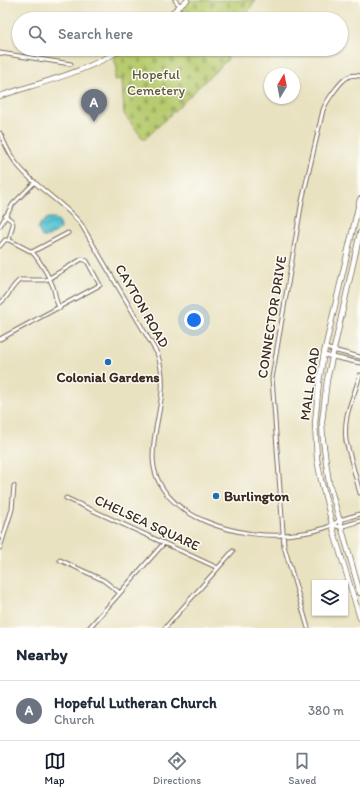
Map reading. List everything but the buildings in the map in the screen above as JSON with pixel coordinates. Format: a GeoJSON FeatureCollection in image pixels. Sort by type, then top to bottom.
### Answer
{"type":"FeatureCollection","features":[{"type":"Feature","properties":{"kind":"main road"},"geometry":{"type":"LineString","coordinates":[[173,12],[187,0]]}},
{"type":"Feature","properties":{"kind":"main road"},"geometry":{"type":"LineString","coordinates":[[0,96],[69,75],[109,56]]}},
{"type":"Feature","properties":{"kind":"main road","name":"MALL ROAD"},"geometry":{"type":"LineString","coordinates":[[360,198],[358,216],[325,348],[316,404],[317,459],[321,480],[332,525],[360,618]]}},
{"type":"Feature","properties":{"kind":"main road","name":"MALL ROAD"},"geometry":{"type":"LineString","coordinates":[[360,233],[333,350],[323,403],[323,440],[329,483],[340,527],[360,593]]}},
{"type":"Feature","properties":{"kind":"street"},"geometry":{"type":"LineString","coordinates":[[175,0],[180,6]]}},
{"type":"Feature","properties":{"kind":"street"},"geometry":{"type":"LineString","coordinates":[[0,54],[12,56]]}},
{"type":"Feature","properties":{"kind":"street"},"geometry":{"type":"LineString","coordinates":[[14,56],[71,64]]}},
{"type":"Feature","properties":{"kind":"street","name":"CONNECTOR DRIVE"},"geometry":{"type":"LineString","coordinates":[[308,628],[285,550],[272,378],[302,201],[323,110],[325,105],[344,80],[349,76],[360,76]]}},
{"type":"Feature","properties":{"kind":"street","name":"CAYTON ROAD"},"geometry":{"type":"LineString","coordinates":[[0,133],[14,161],[22,170],[69,210],[81,224],[157,352],[162,369],[163,385],[153,458],[155,473],[165,493],[175,504],[186,512],[222,527],[257,535],[283,535],[304,532],[332,525]]}},
{"type":"Feature","properties":{"kind":"street"},"geometry":{"type":"LineString","coordinates":[[0,226],[5,216],[17,200],[35,182]]}},
{"type":"Feature","properties":{"kind":"street"},"geometry":{"type":"LineString","coordinates":[[5,216],[11,220],[13,224],[9,240]]}},
{"type":"Feature","properties":{"kind":"street"},"geometry":{"type":"LineString","coordinates":[[32,252],[68,233]]}},
{"type":"Feature","properties":{"kind":"street"},"geometry":{"type":"LineString","coordinates":[[0,246],[5,240],[9,240],[32,252],[37,257],[53,286],[55,298],[60,308]]}},
{"type":"Feature","properties":{"kind":"street"},"geometry":{"type":"LineString","coordinates":[[0,303],[6,298],[16,282],[20,280],[42,281],[82,260],[87,261],[100,285],[0,340]]}},
{"type":"Feature","properties":{"kind":"street"},"geometry":{"type":"LineString","coordinates":[[325,348],[360,356]]}},
{"type":"Feature","properties":{"kind":"street"},"geometry":{"type":"LineString","coordinates":[[324,355],[360,363]]}},
{"type":"Feature","properties":{"kind":"street"},"geometry":{"type":"LineString","coordinates":[[360,375],[347,409],[345,432],[360,493]]}},
{"type":"Feature","properties":{"kind":"street"},"geometry":{"type":"LineString","coordinates":[[0,548],[12,509],[14,486]]}},
{"type":"Feature","properties":{"kind":"street","name":"CHELSEA SQUARE"},"geometry":{"type":"LineString","coordinates":[[66,498],[218,568]]}},
{"type":"Feature","properties":{"kind":"street"},"geometry":{"type":"LineString","coordinates":[[332,525],[339,520],[360,514]]}},
{"type":"Feature","properties":{"kind":"street"},"geometry":{"type":"LineString","coordinates":[[332,525],[340,527],[360,521]]}},
{"type":"Feature","properties":{"kind":"street"},"geometry":{"type":"LineString","coordinates":[[89,628],[164,543]]}},
{"type":"Feature","properties":{"kind":"street"},"geometry":{"type":"LineString","coordinates":[[165,628],[233,551]]}},
{"type":"Feature","properties":{"kind":"street"},"geometry":{"type":"LineString","coordinates":[[60,560],[103,580],[120,593]]}},
{"type":"Feature","properties":{"kind":"green space"},"geometry":{"type":"Polygon","coordinates":[[[187,0],[255,0],[248,12],[173,12],[187,0]]]}},
{"type":"Feature","properties":{"kind":"green space","name":"Hopeful Cemetery"},"geometry":{"type":"Polygon","coordinates":[[[113,56],[227,56],[228,59],[144,140],[124,114],[122,79],[114,80],[117,68],[113,56]]]}},
{"type":"Feature","properties":{"kind":"water"},"geometry":{"type":"Polygon","coordinates":[[[48,218],[54,218],[59,221],[60,229],[49,237],[42,237],[38,229],[40,224],[48,218]]]}},
{"type":"Feature","properties":{"kind":"place","name":"Hopeful Lutheran Church"},"geometry":{"type":"Point","coordinates":[94,122]}},
{"type":"Feature","properties":{"kind":"place","name":"Colonial Gardens"},"geometry":{"type":"Point","coordinates":[108,362]}},
{"type":"Feature","properties":{"kind":"place","name":"Burlington"},"geometry":{"type":"Point","coordinates":[216,496]}}]}
